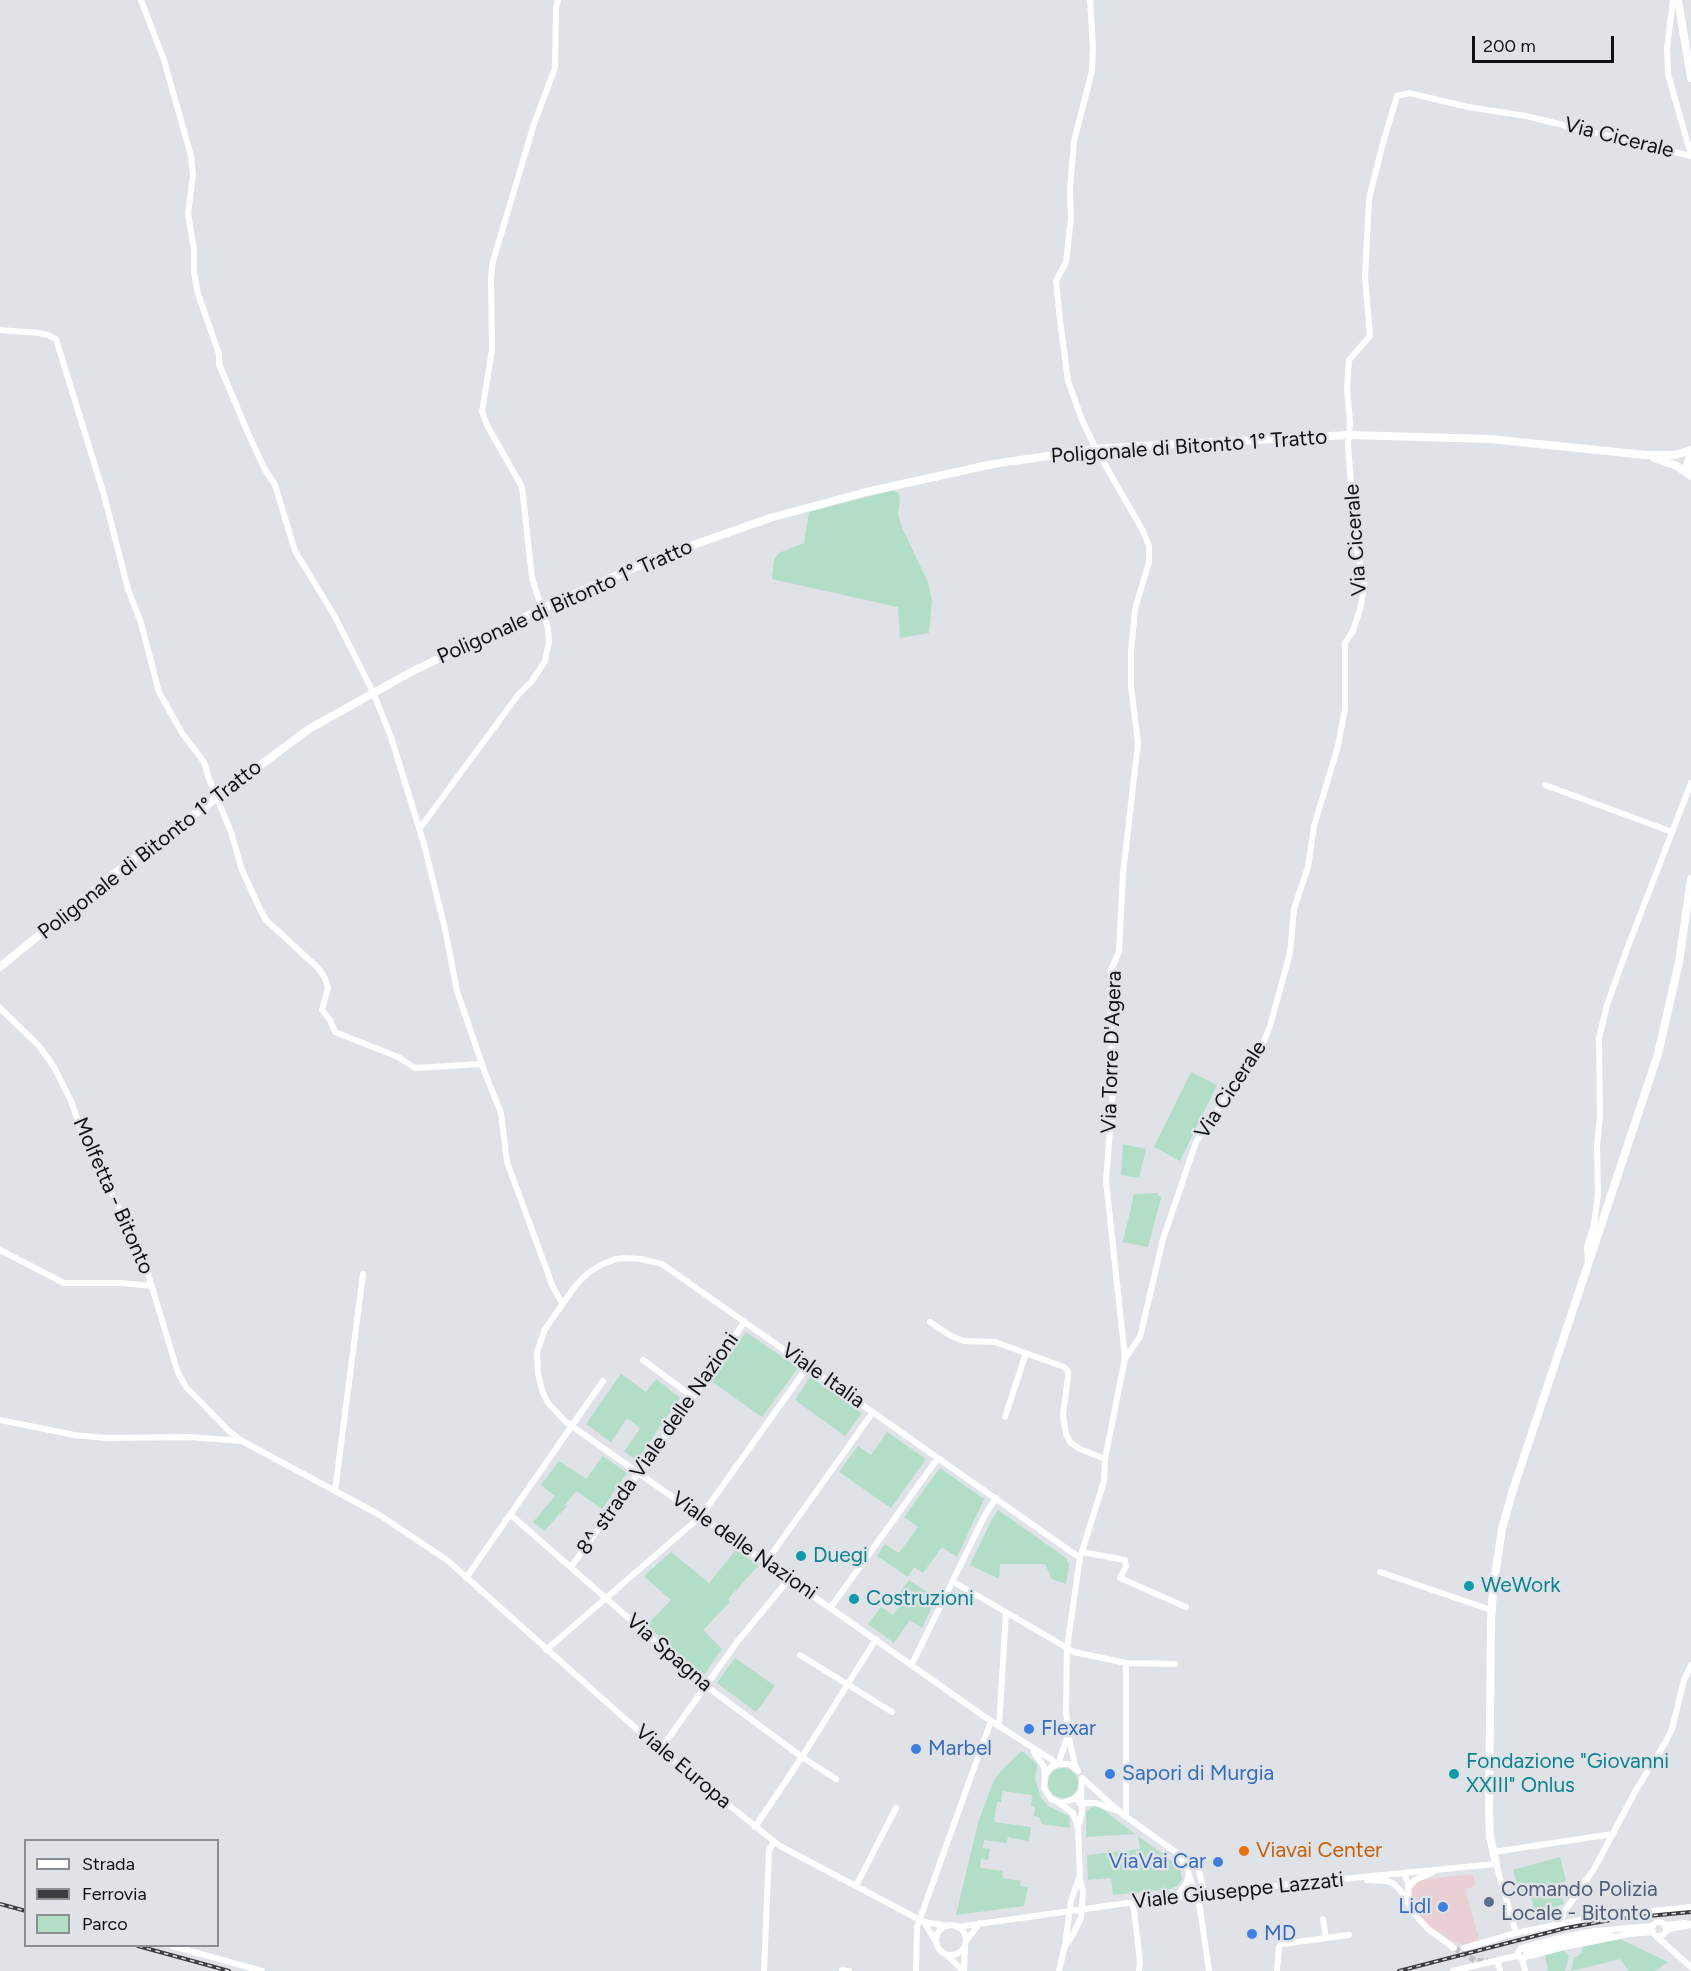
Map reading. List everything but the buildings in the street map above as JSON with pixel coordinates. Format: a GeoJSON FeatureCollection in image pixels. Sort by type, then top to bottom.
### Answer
{"type":"FeatureCollection","features":[{"type":"Feature","properties":{"kind":"main road"},"geometry":{"type":"LineString","coordinates":[[1678,0],[1691,78]]}},
{"type":"Feature","properties":{"kind":"main road","name":"Poligonale di Bitonto 1° Tratto"},"geometry":{"type":"LineString","coordinates":[[0,967],[114,874],[309,729],[411,672],[541,609],[656,558],[770,518],[866,492],[993,464],[1096,449],[1349,435],[1490,439],[1646,455]]}},
{"type":"Feature","properties":{"kind":"main road"},"geometry":{"type":"LineString","coordinates":[[1646,455],[1675,455],[1691,452],[1687,465],[1691,476]]}},
{"type":"Feature","properties":{"kind":"main road"},"geometry":{"type":"LineString","coordinates":[[1646,455],[1677,466],[1691,476]]}},
{"type":"Feature","properties":{"kind":"main road"},"geometry":{"type":"LineString","coordinates":[[1496,1864],[1489,1812],[1491,1610],[1504,1518],[1658,1054],[1679,962],[1691,879]]}},
{"type":"Feature","properties":{"kind":"street"},"geometry":{"type":"LineString","coordinates":[[141,0],[164,60],[191,156],[193,175],[188,214],[194,249],[194,272],[198,294],[219,354],[220,368],[264,468],[275,485],[294,551],[334,615],[373,692],[391,737],[420,828],[445,929],[457,991],[481,1064],[501,1113],[507,1162],[553,1287],[562,1303]]}},
{"type":"Feature","properties":{"kind":"street"},"geometry":{"type":"LineString","coordinates":[[420,828],[518,695],[532,681],[545,661],[549,642],[548,628],[532,578],[522,487],[482,412],[492,350],[491,277],[493,261],[534,124],[555,68],[558,0]]}},
{"type":"Feature","properties":{"kind":"street","name":"Via Torre D'Agera"},"geometry":{"type":"LineString","coordinates":[[1068,1734],[1067,1648],[1081,1555],[1104,1481],[1105,1459],[1125,1358],[1106,1181],[1113,1091],[1111,970],[1119,952],[1123,874],[1138,743],[1131,686],[1135,609],[1149,562],[1149,546],[1143,531],[1096,449],[1082,420],[1068,381],[1056,280],[1066,262],[1071,218],[1070,189],[1074,141],[1092,71],[1090,0]]}},
{"type":"Feature","properties":{"kind":"street","name":"Via Cicerale"},"geometry":{"type":"LineString","coordinates":[[1125,1358],[1140,1337],[1163,1239],[1196,1142],[1264,1041],[1270,1026],[1290,953],[1294,909],[1308,867],[1314,825],[1338,746],[1345,710],[1345,643],[1353,631],[1361,606],[1364,583],[1356,545],[1347,389],[1349,360],[1370,336],[1365,277],[1369,199],[1397,96],[1409,93],[1468,107],[1526,116],[1691,155],[1668,74],[1667,49],[1673,0]]}},
{"type":"Feature","properties":{"kind":"street"},"geometry":{"type":"LineString","coordinates":[[0,330],[39,333],[56,339],[104,495],[128,589],[141,623],[159,692],[176,724],[204,762],[231,832],[242,870],[266,920],[318,968],[325,978],[328,988],[322,1010],[330,1020],[335,1032],[398,1057],[415,1068],[481,1064]]}},
{"type":"Feature","properties":{"kind":"street"},"geometry":{"type":"LineString","coordinates":[[1588,1265],[1587,1247],[1594,1224],[1598,1194],[1599,1038],[1607,1005],[1691,783]]}},
{"type":"Feature","properties":{"kind":"street"},"geometry":{"type":"LineString","coordinates":[[1545,785],[1672,832]]}},
{"type":"Feature","properties":{"kind":"street","name":"Molfetta - Bitonto"},"geometry":{"type":"LineString","coordinates":[[0,1010],[39,1046],[54,1067],[71,1101],[93,1159],[126,1218],[141,1251],[172,1357],[186,1387],[230,1432],[242,1441]]}},
{"type":"Feature","properties":{"kind":"street"},"geometry":{"type":"LineString","coordinates":[[0,1250],[64,1283],[121,1283],[152,1286]]}},
{"type":"Feature","properties":{"kind":"street","name":"Viale Italia"},"geometry":{"type":"LineString","coordinates":[[562,1303],[580,1280],[601,1265],[621,1258],[641,1258],[669,1268],[938,1458],[1081,1555]]}},
{"type":"Feature","properties":{"kind":"street"},"geometry":{"type":"LineString","coordinates":[[335,1491],[363,1274]]}},
{"type":"Feature","properties":{"kind":"street","name":"Viale delle Nazioni"},"geometry":{"type":"LineString","coordinates":[[562,1303],[545,1329],[536,1363],[540,1385],[548,1403],[572,1426],[999,1727],[1057,1765]]}},
{"type":"Feature","properties":{"kind":"street","name":"8^ strada Viale delle Nazioni"},"geometry":{"type":"LineString","coordinates":[[571,1567],[745,1321]]}},
{"type":"Feature","properties":{"kind":"street"},"geometry":{"type":"LineString","coordinates":[[930,1322],[951,1336],[964,1341],[995,1342],[1064,1367],[1068,1371],[1063,1414],[1066,1434],[1071,1443],[1080,1449],[1105,1459]]}},
{"type":"Feature","properties":{"kind":"street"},"geometry":{"type":"LineString","coordinates":[[1005,1417],[1026,1353]]}},
{"type":"Feature","properties":{"kind":"street"},"geometry":{"type":"LineString","coordinates":[[643,1360],[693,1397]]}},
{"type":"Feature","properties":{"kind":"street"},"geometry":{"type":"LineString","coordinates":[[546,1650],[701,1516],[808,1366]]}},
{"type":"Feature","properties":{"kind":"street"},"geometry":{"type":"LineString","coordinates":[[466,1578],[603,1381]]}},
{"type":"Feature","properties":{"kind":"street"},"geometry":{"type":"LineString","coordinates":[[766,1562],[873,1412]]}},
{"type":"Feature","properties":{"kind":"street"},"geometry":{"type":"LineString","coordinates":[[0,1420],[74,1435],[107,1438],[189,1437],[242,1441]]}},
{"type":"Feature","properties":{"kind":"street","name":"Viale Europa"},"geometry":{"type":"LineString","coordinates":[[242,1441],[390,1521],[447,1560],[660,1750],[774,1842],[922,1920],[948,1926]]}},
{"type":"Feature","properties":{"kind":"street"},"geometry":{"type":"LineString","coordinates":[[831,1607],[938,1458]]}},
{"type":"Feature","properties":{"kind":"street"},"geometry":{"type":"LineString","coordinates":[[912,1664],[985,1515],[996,1498]]}},
{"type":"Feature","properties":{"kind":"street","name":"Via Spagna"},"geometry":{"type":"LineString","coordinates":[[511,1515],[706,1686],[802,1757],[836,1779]]}},
{"type":"Feature","properties":{"kind":"street"},"geometry":{"type":"LineString","coordinates":[[1081,1555],[1125,1560],[1126,1566],[1120,1578],[1186,1607]]}},
{"type":"Feature","properties":{"kind":"street"},"geometry":{"type":"LineString","coordinates":[[1380,1572],[1491,1610]]}},
{"type":"Feature","properties":{"kind":"street"},"geometry":{"type":"LineString","coordinates":[[660,1750],[737,1642],[790,1578]]}},
{"type":"Feature","properties":{"kind":"street"},"geometry":{"type":"LineString","coordinates":[[953,1582],[1081,1655],[1126,1662],[1175,1664]]}},
{"type":"Feature","properties":{"kind":"street"},"geometry":{"type":"LineString","coordinates":[[999,1727],[1006,1613]]}},
{"type":"Feature","properties":{"kind":"street"},"geometry":{"type":"LineString","coordinates":[[755,1827],[876,1639]]}},
{"type":"Feature","properties":{"kind":"street"},"geometry":{"type":"LineString","coordinates":[[800,1655],[892,1712]]}},
{"type":"Feature","properties":{"kind":"street"},"geometry":{"type":"LineString","coordinates":[[1124,1814],[1126,1662]]}},
{"type":"Feature","properties":{"kind":"street"},"geometry":{"type":"LineString","coordinates":[[1560,1924],[1564,1912],[1594,1869],[1672,1728],[1684,1680],[1691,1665]]}},
{"type":"Feature","properties":{"kind":"street"},"geometry":{"type":"LineString","coordinates":[[916,1971],[917,1927],[922,1920],[991,1721]]}},
{"type":"Feature","properties":{"kind":"street"},"geometry":{"type":"LineString","coordinates":[[1068,1734],[1057,1765],[1045,1775],[1043,1781],[1047,1794],[1061,1802],[1073,1814],[1078,1827]]}},
{"type":"Feature","properties":{"kind":"street"},"geometry":{"type":"LineString","coordinates":[[1068,1734],[1075,1765],[1082,1778],[1124,1814],[1198,1868],[1209,1971]]}},
{"type":"Feature","properties":{"kind":"street","name":"Viale delle Nazioni"},"geometry":{"type":"LineString","coordinates":[[1031,1748],[1044,1767],[1045,1775]]}},
{"type":"Feature","properties":{"kind":"street"},"geometry":{"type":"LineString","coordinates":[[1057,1765],[1069,1764],[1078,1771]]}},
{"type":"Feature","properties":{"kind":"street"},"geometry":{"type":"LineString","coordinates":[[1065,1945],[1081,1918],[1083,1892],[1078,1827],[1082,1803],[1082,1778]]}},
{"type":"Feature","properties":{"kind":"street"},"geometry":{"type":"LineString","coordinates":[[1061,1802],[1074,1799],[1081,1792]]}},
{"type":"Feature","properties":{"kind":"street"},"geometry":{"type":"LineString","coordinates":[[1061,1802],[1101,1804],[1124,1814]]}},
{"type":"Feature","properties":{"kind":"street"},"geometry":{"type":"LineString","coordinates":[[856,1886],[896,1808]]}},
{"type":"Feature","properties":{"kind":"street"},"geometry":{"type":"LineString","coordinates":[[1493,1852],[1613,1834]]}},
{"type":"Feature","properties":{"kind":"street"},"geometry":{"type":"LineString","coordinates":[[764,1971],[769,1850],[774,1842]]}},
{"type":"Feature","properties":{"kind":"street"},"geometry":{"type":"LineString","coordinates":[[1178,1854],[1184,1863],[1193,1888],[1202,1894]]}},
{"type":"Feature","properties":{"kind":"street"},"geometry":{"type":"LineString","coordinates":[[1496,1864],[1516,1933]]}},
{"type":"Feature","properties":{"kind":"street","name":"Viale Giuseppe Lazzati"},"geometry":{"type":"LineString","coordinates":[[957,1927],[1133,1902],[1496,1864]]}},
{"type":"Feature","properties":{"kind":"street"},"geometry":{"type":"LineString","coordinates":[[1408,1890],[1415,1880],[1439,1869]]}},
{"type":"Feature","properties":{"kind":"street"},"geometry":{"type":"LineString","coordinates":[[1404,1873],[1408,1879],[1409,1904]]}},
{"type":"Feature","properties":{"kind":"street"},"geometry":{"type":"LineString","coordinates":[[1404,1873],[1404,1891],[1409,1904]]}},
{"type":"Feature","properties":{"kind":"street"},"geometry":{"type":"LineString","coordinates":[[1059,1971],[1070,1910],[1080,1875]]}},
{"type":"Feature","properties":{"kind":"street"},"geometry":{"type":"LineString","coordinates":[[1175,1898],[1186,1884],[1189,1875]]}},
{"type":"Feature","properties":{"kind":"street"},"geometry":{"type":"LineString","coordinates":[[1351,1878],[1391,1882],[1400,1890],[1421,1923],[1454,1948]]}},
{"type":"Feature","properties":{"kind":"street"},"geometry":{"type":"LineString","coordinates":[[1133,1902],[1139,1971]]}},
{"type":"Feature","properties":{"kind":"street"},"geometry":{"type":"LineString","coordinates":[[1464,1948],[1516,1933],[1595,1917],[1691,1907]]}},
{"type":"Feature","properties":{"kind":"street"},"geometry":{"type":"LineString","coordinates":[[1323,1918],[1326,1938]]}},
{"type":"Feature","properties":{"kind":"street"},"geometry":{"type":"LineString","coordinates":[[922,1920],[942,1952],[963,1971]]}},
{"type":"Feature","properties":{"kind":"street"},"geometry":{"type":"LineString","coordinates":[[1654,1931],[1659,1922],[1669,1929],[1691,1925]]}},
{"type":"Feature","properties":{"kind":"street"},"geometry":{"type":"LineString","coordinates":[[946,1954],[959,1953],[980,1923]]}},
{"type":"Feature","properties":{"kind":"street"},"geometry":{"type":"LineString","coordinates":[[937,1945],[938,1935],[948,1926],[957,1927],[964,1933],[963,1971]]}},
{"type":"Feature","properties":{"kind":"street"},"geometry":{"type":"LineString","coordinates":[[1525,1971],[1519,1957],[1521,1948],[1595,1930],[1654,1931],[1661,1936],[1665,1928]]}},
{"type":"Feature","properties":{"kind":"street"},"geometry":{"type":"LineString","coordinates":[[1526,1952],[1626,1931]]}},
{"type":"Feature","properties":{"kind":"street"},"geometry":{"type":"LineString","coordinates":[[1654,1931],[1691,1967]]}},
{"type":"Feature","properties":{"kind":"street"},"geometry":{"type":"LineString","coordinates":[[1277,1971],[1282,1944],[1349,1935]]}},
{"type":"Feature","properties":{"kind":"street"},"geometry":{"type":"LineString","coordinates":[[176,1947],[262,1971]]}},
{"type":"Feature","properties":{"kind":"street"},"geometry":{"type":"LineString","coordinates":[[1453,1971],[1482,1967],[1497,1960],[1519,1957]]}},
{"type":"Feature","properties":{"kind":"street"},"geometry":{"type":"LineString","coordinates":[[1497,1960],[1500,1971]]}},
{"type":"Feature","properties":{"kind":"street"},"geometry":{"type":"LineString","coordinates":[[842,1970],[849,1971]]}},
{"type":"Feature","properties":{"kind":"shaded area","name":"Lidl"},"geometry":{"type":"Polygon","coordinates":[[[1473,1874],[1476,1886],[1465,1889],[1480,1942],[1465,1947],[1428,1925],[1416,1910],[1411,1890],[1419,1880],[1473,1874]]]}},
{"type":"Feature","properties":{"kind":"green space"},"geometry":{"type":"Polygon","coordinates":[[[891,491],[898,492],[900,499],[898,515],[902,528],[928,582],[932,601],[929,633],[900,638],[898,607],[772,579],[774,560],[779,553],[804,543],[809,512],[891,491]]]}},
{"type":"Feature","properties":{"kind":"green space"},"geometry":{"type":"Polygon","coordinates":[[[1191,1072],[1217,1085],[1180,1161],[1154,1147],[1191,1072]]]}},
{"type":"Feature","properties":{"kind":"green space"},"geometry":{"type":"Polygon","coordinates":[[[1123,1144],[1146,1149],[1139,1178],[1121,1175],[1123,1144]]]}},
{"type":"Feature","properties":{"kind":"green space"},"geometry":{"type":"Polygon","coordinates":[[[1157,1193],[1161,1198],[1148,1247],[1123,1242],[1134,1194],[1157,1193]]]}},
{"type":"Feature","properties":{"kind":"green space"},"geometry":{"type":"Polygon","coordinates":[[[746,1332],[798,1368],[762,1417],[711,1381],[746,1332]]]}},
{"type":"Feature","properties":{"kind":"green space"},"geometry":{"type":"Polygon","coordinates":[[[621,1374],[646,1392],[656,1379],[680,1398],[637,1460],[624,1452],[640,1428],[627,1418],[611,1442],[586,1424],[621,1374]]]}},
{"type":"Feature","properties":{"kind":"green space"},"geometry":{"type":"Polygon","coordinates":[[[810,1377],[862,1413],[845,1436],[795,1400],[810,1377]]]}},
{"type":"Feature","properties":{"kind":"green space"},"geometry":{"type":"Polygon","coordinates":[[[887,1432],[926,1459],[891,1508],[839,1472],[858,1446],[871,1455],[887,1432]]]}},
{"type":"Feature","properties":{"kind":"green space"},"geometry":{"type":"Polygon","coordinates":[[[603,1456],[627,1473],[602,1509],[576,1491],[565,1505],[567,1506],[544,1531],[533,1522],[555,1496],[541,1485],[559,1461],[586,1479],[603,1456]]]}},
{"type":"Feature","properties":{"kind":"green space"},"geometry":{"type":"Polygon","coordinates":[[[940,1468],[984,1499],[957,1557],[942,1547],[923,1573],[914,1567],[908,1577],[877,1556],[885,1544],[899,1553],[918,1527],[904,1517],[940,1468]]]}},
{"type":"Feature","properties":{"kind":"green space"},"geometry":{"type":"Polygon","coordinates":[[[998,1510],[1066,1558],[1069,1565],[1066,1584],[1052,1579],[1045,1564],[1000,1564],[999,1579],[970,1565],[998,1510]]]}},
{"type":"Feature","properties":{"kind":"green space"},"geometry":{"type":"Polygon","coordinates":[[[736,1550],[759,1565],[728,1599],[730,1602],[703,1630],[722,1649],[703,1676],[647,1625],[671,1600],[644,1576],[671,1552],[709,1583],[736,1550]]]}},
{"type":"Feature","properties":{"kind":"green space"},"geometry":{"type":"Polygon","coordinates":[[[909,1580],[936,1598],[922,1628],[910,1620],[894,1643],[868,1624],[881,1607],[893,1615],[898,1607],[892,1603],[909,1580]]]}},
{"type":"Feature","properties":{"kind":"green space"},"geometry":{"type":"Polygon","coordinates":[[[735,1658],[775,1686],[756,1712],[717,1683],[735,1658]]]}},
{"type":"Feature","properties":{"kind":"green space"},"geometry":{"type":"Polygon","coordinates":[[[1022,1751],[1037,1764],[1035,1779],[1041,1798],[1048,1806],[1069,1816],[1070,1828],[1042,1824],[1039,1817],[1034,1816],[1035,1807],[1031,1806],[1032,1795],[1002,1791],[1001,1802],[997,1802],[994,1822],[1031,1827],[1029,1841],[1008,1836],[1007,1843],[984,1840],[983,1848],[990,1849],[988,1860],[981,1859],[980,1868],[1003,1871],[1002,1878],[1021,1881],[1020,1886],[1028,1887],[1024,1906],[956,1915],[978,1823],[994,1780],[1022,1751]]]}},
{"type":"Feature","properties":{"kind":"green space"},"geometry":{"type":"Polygon","coordinates":[[[1063,1768],[1073,1773],[1078,1783],[1073,1793],[1063,1798],[1053,1793],[1048,1783],[1053,1773],[1063,1768]]]}},
{"type":"Feature","properties":{"kind":"green space"},"geometry":{"type":"Polygon","coordinates":[[[1095,1806],[1135,1834],[1086,1837],[1086,1812],[1095,1806]]]}},
{"type":"Feature","properties":{"kind":"green space"},"geometry":{"type":"Polygon","coordinates":[[[1138,1836],[1180,1867],[1182,1879],[1177,1886],[1169,1889],[1113,1895],[1111,1878],[1088,1880],[1087,1855],[1140,1849],[1138,1836]]]}},
{"type":"Feature","properties":{"kind":"green space"},"geometry":{"type":"Polygon","coordinates":[[[1560,1857],[1566,1881],[1520,1893],[1513,1870],[1560,1857]]]}},
{"type":"Feature","properties":{"kind":"green space"},"geometry":{"type":"Polygon","coordinates":[[[1560,1889],[1564,1904],[1557,1906],[1560,1916],[1536,1923],[1533,1914],[1551,1908],[1536,1912],[1531,1898],[1560,1889]]]}},
{"type":"Feature","properties":{"kind":"green space"},"geometry":{"type":"Polygon","coordinates":[[[1620,1939],[1668,1962],[1655,1971],[1629,1971],[1620,1959],[1571,1971],[1574,1957],[1582,1952],[1582,1947],[1620,1939]]]}},
{"type":"Feature","properties":{"kind":"green space"},"geometry":{"type":"Polygon","coordinates":[[[1563,1950],[1569,1956],[1565,1971],[1548,1971],[1545,1955],[1563,1950]]]}},
{"type":"Feature","properties":{"kind":"tunnel"},"geometry":{"type":"LineString","coordinates":[[1454,1948],[1476,1961],[1488,1961]]}},
{"type":"Feature","properties":{"kind":"railway"},"geometry":{"type":"LineString","coordinates":[[0,1904],[24,1910]]}},
{"type":"Feature","properties":{"kind":"railway"},"geometry":{"type":"LineString","coordinates":[[1399,1971],[1566,1928],[1616,1919],[1691,1912]]}},
{"type":"Feature","properties":{"kind":"railway"},"geometry":{"type":"LineString","coordinates":[[142,1947],[229,1971]]}},
{"type":"Feature","properties":{"kind":"place","name":"Duegi"},"geometry":{"type":"Point","coordinates":[801,1556]}},
{"type":"Feature","properties":{"kind":"place","name":"WeWork"},"geometry":{"type":"Point","coordinates":[1469,1586]}},
{"type":"Feature","properties":{"kind":"place","name":"Costruzioni"},"geometry":{"type":"Point","coordinates":[854,1599]}},
{"type":"Feature","properties":{"kind":"place","name":"Flexar"},"geometry":{"type":"Point","coordinates":[1029,1729]}},
{"type":"Feature","properties":{"kind":"place","name":"Marbel"},"geometry":{"type":"Point","coordinates":[916,1749]}},
{"type":"Feature","properties":{"kind":"place","name":"Sapori di Murgia"},"geometry":{"type":"Point","coordinates":[1110,1774]}},
{"type":"Feature","properties":{"kind":"place","name":"Fondazione \"Giovanni XXIII\" Onlus"},"geometry":{"type":"Point","coordinates":[1454,1774]}},
{"type":"Feature","properties":{"kind":"place","name":"Viavai Center"},"geometry":{"type":"Point","coordinates":[1244,1851]}},
{"type":"Feature","properties":{"kind":"place","name":"ViaVai Car"},"geometry":{"type":"Point","coordinates":[1218,1862]}},
{"type":"Feature","properties":{"kind":"place","name":"Comando Polizia Locale - Bitonto"},"geometry":{"type":"Point","coordinates":[1489,1902]}},
{"type":"Feature","properties":{"kind":"place","name":"Lidl"},"geometry":{"type":"Point","coordinates":[1443,1907]}},
{"type":"Feature","properties":{"kind":"place","name":"MD"},"geometry":{"type":"Point","coordinates":[1252,1934]}}]}
